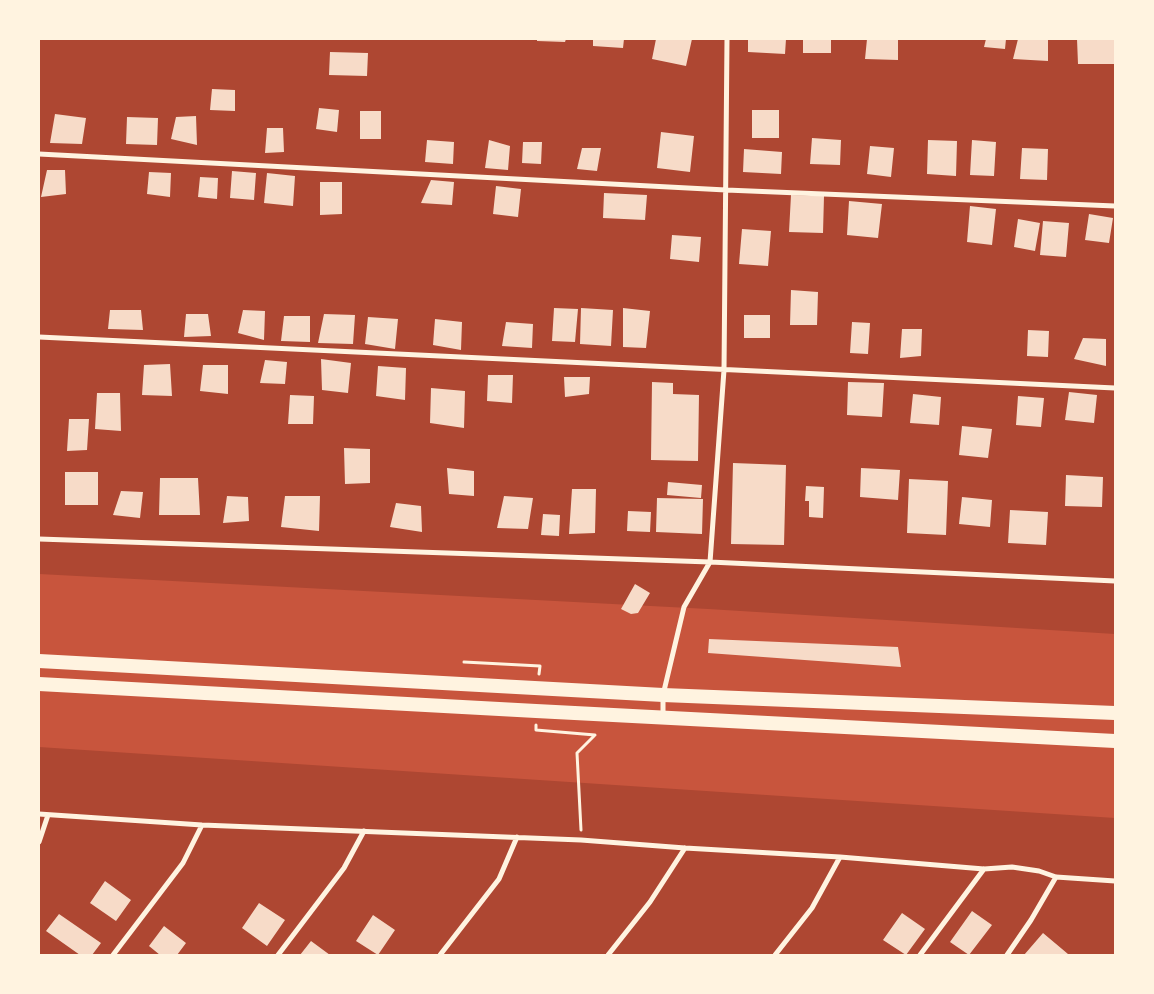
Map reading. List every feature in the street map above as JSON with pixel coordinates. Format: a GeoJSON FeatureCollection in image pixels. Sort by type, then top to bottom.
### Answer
{"type":"FeatureCollection","features":[{"type":"Feature","properties":{"kind":"highway"},"geometry":{"type":"LineString","coordinates":[[39,661],[663,695],[1115,713]]}},
{"type":"Feature","properties":{"kind":"highway"},"geometry":{"type":"LineString","coordinates":[[39,684],[1115,741]]}},
{"type":"Feature","properties":{"kind":"street"},"geometry":{"type":"LineString","coordinates":[[663,718],[663,695],[684,607],[710,562],[724,370],[727,39]]}},
{"type":"Feature","properties":{"kind":"street"},"geometry":{"type":"LineString","coordinates":[[39,154],[726,190],[1115,206]]}},
{"type":"Feature","properties":{"kind":"street"},"geometry":{"type":"LineString","coordinates":[[39,337],[1115,388]]}},
{"type":"Feature","properties":{"kind":"street"},"geometry":{"type":"LineString","coordinates":[[39,539],[710,562],[1115,581]]}},
{"type":"Feature","properties":{"kind":"street"},"geometry":{"type":"LineString","coordinates":[[39,814],[202,825],[581,840],[840,857],[984,869],[1012,867],[1056,877],[1115,881]]}},
{"type":"Feature","properties":{"kind":"street"},"geometry":{"type":"LineString","coordinates":[[39,842],[48,815]]}},
{"type":"Feature","properties":{"kind":"street"},"geometry":{"type":"LineString","coordinates":[[113,955],[183,863],[202,825]]}},
{"type":"Feature","properties":{"kind":"street"},"geometry":{"type":"LineString","coordinates":[[278,955],[344,868],[364,831]]}},
{"type":"Feature","properties":{"kind":"street"},"geometry":{"type":"LineString","coordinates":[[440,955],[499,879],[517,837]]}},
{"type":"Feature","properties":{"kind":"street"},"geometry":{"type":"LineString","coordinates":[[608,955],[650,902],[685,848]]}},
{"type":"Feature","properties":{"kind":"street"},"geometry":{"type":"LineString","coordinates":[[775,955],[812,908],[840,857]]}},
{"type":"Feature","properties":{"kind":"street"},"geometry":{"type":"LineString","coordinates":[[920,955],[984,869]]}},
{"type":"Feature","properties":{"kind":"street"},"geometry":{"type":"LineString","coordinates":[[1007,955],[1031,920],[1056,877]]}},
{"type":"Feature","properties":{"kind":"path"},"geometry":{"type":"LineString","coordinates":[[464,662],[540,666],[538,677]]}},
{"type":"Feature","properties":{"kind":"path"},"geometry":{"type":"LineString","coordinates":[[536,722],[536,730],[595,735],[577,753],[581,840]]}},
{"type":"Feature","properties":{"kind":"shaded area"},"geometry":{"type":"Polygon","coordinates":[[[39,39],[1115,39],[1115,634],[708,609],[39,574],[39,39]]]}},
{"type":"Feature","properties":{"kind":"shaded area"},"geometry":{"type":"Polygon","coordinates":[[[39,747],[1115,818],[1115,955],[39,955],[39,747]]]}},
{"type":"Feature","properties":{"kind":"building"},"geometry":{"type":"Polygon","coordinates":[[[537,39],[566,39],[565,42],[537,41],[537,39]]]}},
{"type":"Feature","properties":{"kind":"building"},"geometry":{"type":"Polygon","coordinates":[[[593,39],[624,39],[623,48],[593,46],[593,39]]]}},
{"type":"Feature","properties":{"kind":"building"},"geometry":{"type":"Polygon","coordinates":[[[656,39],[692,39],[686,66],[652,59],[656,39]]]}},
{"type":"Feature","properties":{"kind":"building"},"geometry":{"type":"Polygon","coordinates":[[[748,39],[786,39],[785,54],[748,52],[748,39]]]}},
{"type":"Feature","properties":{"kind":"building"},"geometry":{"type":"Polygon","coordinates":[[[803,39],[831,39],[831,53],[803,53],[803,39]]]}},
{"type":"Feature","properties":{"kind":"building"},"geometry":{"type":"Polygon","coordinates":[[[867,39],[898,39],[898,60],[865,59],[867,39]]]}},
{"type":"Feature","properties":{"kind":"building"},"geometry":{"type":"Polygon","coordinates":[[[986,39],[1006,39],[1005,49],[984,47],[986,39]]]}},
{"type":"Feature","properties":{"kind":"building"},"geometry":{"type":"Polygon","coordinates":[[[1018,39],[1048,39],[1048,61],[1013,59],[1018,39]]]}},
{"type":"Feature","properties":{"kind":"building"},"geometry":{"type":"Polygon","coordinates":[[[1077,39],[1115,39],[1114,64],[1078,64],[1077,39]]]}},
{"type":"Feature","properties":{"kind":"building"},"geometry":{"type":"Polygon","coordinates":[[[330,52],[368,53],[367,76],[329,75],[330,52]]]}},
{"type":"Feature","properties":{"kind":"building"},"geometry":{"type":"Polygon","coordinates":[[[212,89],[235,90],[235,111],[210,110],[212,89]]]}},
{"type":"Feature","properties":{"kind":"building"},"geometry":{"type":"Polygon","coordinates":[[[319,108],[339,110],[337,132],[316,129],[319,108]]]}},
{"type":"Feature","properties":{"kind":"building"},"geometry":{"type":"Polygon","coordinates":[[[752,110],[779,110],[779,138],[752,138],[752,110]]]}},
{"type":"Feature","properties":{"kind":"building"},"geometry":{"type":"Polygon","coordinates":[[[360,111],[381,111],[381,139],[360,139],[360,111]]]}},
{"type":"Feature","properties":{"kind":"building"},"geometry":{"type":"Polygon","coordinates":[[[55,114],[86,118],[82,144],[50,143],[55,114]]]}},
{"type":"Feature","properties":{"kind":"building"},"geometry":{"type":"Polygon","coordinates":[[[196,116],[197,145],[171,139],[176,117],[196,116]]]}},
{"type":"Feature","properties":{"kind":"building"},"geometry":{"type":"Polygon","coordinates":[[[127,117],[158,118],[157,145],[126,144],[127,117]]]}},
{"type":"Feature","properties":{"kind":"building"},"geometry":{"type":"Polygon","coordinates":[[[267,128],[283,128],[284,152],[265,153],[267,128]]]}},
{"type":"Feature","properties":{"kind":"building"},"geometry":{"type":"Polygon","coordinates":[[[661,132],[694,136],[690,172],[657,168],[661,132]]]}},
{"type":"Feature","properties":{"kind":"building"},"geometry":{"type":"Polygon","coordinates":[[[812,138],[841,140],[840,165],[810,164],[812,138]]]}},
{"type":"Feature","properties":{"kind":"building"},"geometry":{"type":"Polygon","coordinates":[[[427,140],[454,142],[453,164],[425,162],[427,140]]]}},
{"type":"Feature","properties":{"kind":"building"},"geometry":{"type":"Polygon","coordinates":[[[489,140],[510,146],[508,170],[485,168],[489,140]]]}},
{"type":"Feature","properties":{"kind":"building"},"geometry":{"type":"Polygon","coordinates":[[[928,140],[957,141],[956,176],[927,174],[928,140]]]}},
{"type":"Feature","properties":{"kind":"building"},"geometry":{"type":"Polygon","coordinates":[[[972,140],[996,142],[994,176],[970,175],[972,140]]]}},
{"type":"Feature","properties":{"kind":"building"},"geometry":{"type":"Polygon","coordinates":[[[523,142],[542,142],[541,164],[522,163],[523,142]]]}},
{"type":"Feature","properties":{"kind":"building"},"geometry":{"type":"Polygon","coordinates":[[[870,146],[894,148],[891,177],[867,174],[870,146]]]}},
{"type":"Feature","properties":{"kind":"building"},"geometry":{"type":"Polygon","coordinates":[[[582,148],[601,148],[597,171],[577,169],[582,148]]]}},
{"type":"Feature","properties":{"kind":"building"},"geometry":{"type":"Polygon","coordinates":[[[1022,148],[1048,149],[1047,180],[1020,179],[1022,148]]]}},
{"type":"Feature","properties":{"kind":"building"},"geometry":{"type":"Polygon","coordinates":[[[744,149],[782,152],[781,174],[743,172],[744,149]]]}},
{"type":"Feature","properties":{"kind":"building"},"geometry":{"type":"Polygon","coordinates":[[[47,170],[65,170],[66,194],[41,197],[47,170]]]}},
{"type":"Feature","properties":{"kind":"building"},"geometry":{"type":"Polygon","coordinates":[[[232,171],[256,173],[254,200],[230,198],[232,171]]]}},
{"type":"Feature","properties":{"kind":"building"},"geometry":{"type":"Polygon","coordinates":[[[149,172],[171,173],[170,197],[147,194],[149,172]]]}},
{"type":"Feature","properties":{"kind":"building"},"geometry":{"type":"Polygon","coordinates":[[[267,173],[295,176],[293,206],[264,203],[267,173]]]}},
{"type":"Feature","properties":{"kind":"building"},"geometry":{"type":"Polygon","coordinates":[[[200,177],[218,178],[217,199],[198,197],[200,177]]]}},
{"type":"Feature","properties":{"kind":"building"},"geometry":{"type":"Polygon","coordinates":[[[431,180],[454,182],[452,205],[421,203],[431,180]]]}},
{"type":"Feature","properties":{"kind":"building"},"geometry":{"type":"Polygon","coordinates":[[[320,182],[342,182],[342,214],[320,215],[320,182]]]}},
{"type":"Feature","properties":{"kind":"building"},"geometry":{"type":"Polygon","coordinates":[[[496,186],[521,189],[518,217],[493,214],[496,186]]]}},
{"type":"Feature","properties":{"kind":"building"},"geometry":{"type":"Polygon","coordinates":[[[604,193],[647,195],[645,220],[603,218],[604,193]]]}},
{"type":"Feature","properties":{"kind":"building"},"geometry":{"type":"Polygon","coordinates":[[[791,195],[824,196],[823,233],[789,232],[791,195]]]}},
{"type":"Feature","properties":{"kind":"building"},"geometry":{"type":"Polygon","coordinates":[[[849,201],[882,204],[878,238],[847,235],[849,201]]]}},
{"type":"Feature","properties":{"kind":"building"},"geometry":{"type":"Polygon","coordinates":[[[970,206],[996,209],[992,245],[967,242],[970,206]]]}},
{"type":"Feature","properties":{"kind":"building"},"geometry":{"type":"Polygon","coordinates":[[[1089,214],[1113,218],[1109,243],[1085,240],[1089,214]]]}},
{"type":"Feature","properties":{"kind":"building"},"geometry":{"type":"Polygon","coordinates":[[[1018,219],[1040,223],[1035,251],[1014,247],[1018,219]]]}},
{"type":"Feature","properties":{"kind":"building"},"geometry":{"type":"Polygon","coordinates":[[[1043,221],[1069,223],[1066,257],[1040,255],[1043,221]]]}},
{"type":"Feature","properties":{"kind":"building"},"geometry":{"type":"Polygon","coordinates":[[[742,229],[771,231],[768,266],[739,264],[742,229]]]}},
{"type":"Feature","properties":{"kind":"building"},"geometry":{"type":"Polygon","coordinates":[[[672,235],[701,237],[699,262],[670,259],[672,235]]]}},
{"type":"Feature","properties":{"kind":"building"},"geometry":{"type":"Polygon","coordinates":[[[791,290],[818,292],[817,325],[790,325],[791,290]]]}},
{"type":"Feature","properties":{"kind":"building"},"geometry":{"type":"Polygon","coordinates":[[[554,308],[578,309],[575,342],[552,341],[554,308]]]}},
{"type":"Feature","properties":{"kind":"building"},"geometry":{"type":"Polygon","coordinates":[[[581,308],[613,310],[611,346],[580,344],[581,308]]]}},
{"type":"Feature","properties":{"kind":"building"},"geometry":{"type":"Polygon","coordinates":[[[623,308],[650,311],[646,348],[623,347],[623,308]]]}},
{"type":"Feature","properties":{"kind":"building"},"geometry":{"type":"Polygon","coordinates":[[[110,310],[141,310],[143,330],[108,329],[110,310]]]}},
{"type":"Feature","properties":{"kind":"building"},"geometry":{"type":"Polygon","coordinates":[[[243,310],[265,311],[264,340],[238,333],[243,310]]]}},
{"type":"Feature","properties":{"kind":"building"},"geometry":{"type":"Polygon","coordinates":[[[186,314],[208,314],[211,336],[184,337],[186,314]]]}},
{"type":"Feature","properties":{"kind":"building"},"geometry":{"type":"Polygon","coordinates":[[[324,314],[355,315],[353,344],[318,343],[324,314]]]}},
{"type":"Feature","properties":{"kind":"building"},"geometry":{"type":"Polygon","coordinates":[[[744,315],[770,315],[770,338],[744,338],[744,315]]]}},
{"type":"Feature","properties":{"kind":"building"},"geometry":{"type":"Polygon","coordinates":[[[284,316],[310,316],[310,342],[281,341],[284,316]]]}},
{"type":"Feature","properties":{"kind":"building"},"geometry":{"type":"Polygon","coordinates":[[[368,317],[398,319],[395,349],[365,344],[368,317]]]}},
{"type":"Feature","properties":{"kind":"building"},"geometry":{"type":"Polygon","coordinates":[[[435,319],[462,322],[461,350],[433,345],[435,319]]]}},
{"type":"Feature","properties":{"kind":"building"},"geometry":{"type":"Polygon","coordinates":[[[506,322],[533,324],[532,348],[502,346],[506,322]]]}},
{"type":"Feature","properties":{"kind":"building"},"geometry":{"type":"Polygon","coordinates":[[[852,322],[870,323],[868,354],[850,353],[852,322]]]}},
{"type":"Feature","properties":{"kind":"building"},"geometry":{"type":"Polygon","coordinates":[[[902,329],[922,329],[921,356],[900,358],[902,329]]]}},
{"type":"Feature","properties":{"kind":"building"},"geometry":{"type":"Polygon","coordinates":[[[1028,330],[1049,331],[1048,357],[1027,356],[1028,330]]]}},
{"type":"Feature","properties":{"kind":"building"},"geometry":{"type":"Polygon","coordinates":[[[1083,338],[1106,339],[1106,366],[1074,359],[1083,338]]]}},
{"type":"Feature","properties":{"kind":"building"},"geometry":{"type":"Polygon","coordinates":[[[321,359],[351,363],[348,393],[322,390],[321,359]]]}},
{"type":"Feature","properties":{"kind":"building"},"geometry":{"type":"Polygon","coordinates":[[[265,360],[287,362],[285,384],[260,383],[265,360]]]}},
{"type":"Feature","properties":{"kind":"building"},"geometry":{"type":"Polygon","coordinates":[[[170,364],[172,396],[142,395],[144,365],[170,364]]]}},
{"type":"Feature","properties":{"kind":"building"},"geometry":{"type":"Polygon","coordinates":[[[203,365],[228,365],[228,394],[200,391],[203,365]]]}},
{"type":"Feature","properties":{"kind":"building"},"geometry":{"type":"Polygon","coordinates":[[[378,366],[406,368],[405,400],[376,396],[378,366]]]}},
{"type":"Feature","properties":{"kind":"building"},"geometry":{"type":"Polygon","coordinates":[[[488,375],[513,375],[512,403],[487,401],[488,375]]]}},
{"type":"Feature","properties":{"kind":"building"},"geometry":{"type":"Polygon","coordinates":[[[564,377],[590,377],[589,394],[565,397],[564,377]]]}},
{"type":"Feature","properties":{"kind":"building"},"geometry":{"type":"Polygon","coordinates":[[[652,382],[673,383],[673,394],[699,395],[698,461],[651,460],[652,382]]]}},
{"type":"Feature","properties":{"kind":"building"},"geometry":{"type":"Polygon","coordinates":[[[848,382],[884,383],[882,417],[847,415],[848,382]]]}},
{"type":"Feature","properties":{"kind":"building"},"geometry":{"type":"Polygon","coordinates":[[[431,388],[465,391],[464,428],[430,423],[431,388]]]}},
{"type":"Feature","properties":{"kind":"building"},"geometry":{"type":"Polygon","coordinates":[[[1069,392],[1097,395],[1094,423],[1065,420],[1069,392]]]}},
{"type":"Feature","properties":{"kind":"building"},"geometry":{"type":"Polygon","coordinates":[[[97,393],[120,393],[121,431],[95,429],[97,393]]]}},
{"type":"Feature","properties":{"kind":"building"},"geometry":{"type":"Polygon","coordinates":[[[913,394],[941,397],[939,425],[910,423],[913,394]]]}},
{"type":"Feature","properties":{"kind":"building"},"geometry":{"type":"Polygon","coordinates":[[[290,395],[314,396],[313,424],[288,424],[290,395]]]}},
{"type":"Feature","properties":{"kind":"building"},"geometry":{"type":"Polygon","coordinates":[[[1018,396],[1044,398],[1041,427],[1016,425],[1018,396]]]}},
{"type":"Feature","properties":{"kind":"building"},"geometry":{"type":"Polygon","coordinates":[[[69,419],[89,419],[87,450],[67,451],[69,419]]]}},
{"type":"Feature","properties":{"kind":"building"},"geometry":{"type":"Polygon","coordinates":[[[962,426],[992,429],[988,458],[959,455],[962,426]]]}},
{"type":"Feature","properties":{"kind":"building"},"geometry":{"type":"Polygon","coordinates":[[[344,448],[370,449],[370,483],[345,484],[344,448]]]}},
{"type":"Feature","properties":{"kind":"building"},"geometry":{"type":"Polygon","coordinates":[[[733,463],[786,465],[784,545],[731,544],[733,463]]]}},
{"type":"Feature","properties":{"kind":"building"},"geometry":{"type":"Polygon","coordinates":[[[447,468],[474,471],[474,496],[449,494],[447,468]]]}},
{"type":"Feature","properties":{"kind":"building"},"geometry":{"type":"Polygon","coordinates":[[[861,468],[900,470],[898,500],[860,497],[861,468]]]}},
{"type":"Feature","properties":{"kind":"building"},"geometry":{"type":"Polygon","coordinates":[[[65,472],[98,472],[98,505],[65,505],[65,472]]]}},
{"type":"Feature","properties":{"kind":"building"},"geometry":{"type":"Polygon","coordinates":[[[1066,475],[1103,477],[1102,507],[1065,506],[1066,475]]]}},
{"type":"Feature","properties":{"kind":"building"},"geometry":{"type":"Polygon","coordinates":[[[160,478],[198,478],[200,515],[159,515],[160,478]]]}},
{"type":"Feature","properties":{"kind":"building"},"geometry":{"type":"Polygon","coordinates":[[[909,479],[948,481],[946,535],[907,533],[909,479]]]}},
{"type":"Feature","properties":{"kind":"building"},"geometry":{"type":"Polygon","coordinates":[[[668,482],[702,485],[701,498],[667,495],[668,482]]]}},
{"type":"Feature","properties":{"kind":"building"},"geometry":{"type":"Polygon","coordinates":[[[806,486],[824,487],[823,518],[809,517],[809,501],[805,501],[806,486]]]}},
{"type":"Feature","properties":{"kind":"building"},"geometry":{"type":"Polygon","coordinates":[[[572,489],[596,489],[595,533],[569,534],[572,489]]]}},
{"type":"Feature","properties":{"kind":"building"},"geometry":{"type":"Polygon","coordinates":[[[121,491],[143,492],[140,518],[113,515],[121,491]]]}},
{"type":"Feature","properties":{"kind":"building"},"geometry":{"type":"Polygon","coordinates":[[[227,496],[248,497],[249,521],[223,523],[227,496]]]}},
{"type":"Feature","properties":{"kind":"building"},"geometry":{"type":"Polygon","coordinates":[[[285,496],[320,496],[319,531],[281,527],[285,496]]]}},
{"type":"Feature","properties":{"kind":"building"},"geometry":{"type":"Polygon","coordinates":[[[504,496],[533,498],[528,529],[497,528],[504,496]]]}},
{"type":"Feature","properties":{"kind":"building"},"geometry":{"type":"Polygon","coordinates":[[[962,497],[992,500],[990,527],[959,524],[962,497]]]}},
{"type":"Feature","properties":{"kind":"building"},"geometry":{"type":"Polygon","coordinates":[[[657,498],[703,499],[702,534],[656,532],[657,498]]]}},
{"type":"Feature","properties":{"kind":"building"},"geometry":{"type":"Polygon","coordinates":[[[396,503],[421,506],[422,532],[390,527],[396,503]]]}},
{"type":"Feature","properties":{"kind":"building"},"geometry":{"type":"Polygon","coordinates":[[[1010,510],[1048,512],[1046,545],[1008,543],[1010,510]]]}},
{"type":"Feature","properties":{"kind":"building"},"geometry":{"type":"Polygon","coordinates":[[[628,511],[651,512],[650,532],[627,531],[628,511]]]}},
{"type":"Feature","properties":{"kind":"building"},"geometry":{"type":"Polygon","coordinates":[[[543,514],[560,515],[559,536],[541,535],[543,514]]]}},
{"type":"Feature","properties":{"kind":"building"},"geometry":{"type":"Polygon","coordinates":[[[635,584],[650,593],[638,613],[631,614],[621,609],[635,584]]]}},
{"type":"Feature","properties":{"kind":"building"},"geometry":{"type":"Polygon","coordinates":[[[709,639],[898,647],[901,667],[708,653],[709,639]]]}},
{"type":"Feature","properties":{"kind":"building"},"geometry":{"type":"Polygon","coordinates":[[[105,881],[131,900],[116,921],[90,903],[105,881]]]}},
{"type":"Feature","properties":{"kind":"building"},"geometry":{"type":"Polygon","coordinates":[[[259,903],[285,920],[267,946],[242,928],[259,903]]]}},
{"type":"Feature","properties":{"kind":"building"},"geometry":{"type":"Polygon","coordinates":[[[972,911],[992,925],[969,955],[950,942],[972,911]]]}},
{"type":"Feature","properties":{"kind":"building"},"geometry":{"type":"Polygon","coordinates":[[[902,913],[925,929],[906,955],[883,940],[902,913]]]}},
{"type":"Feature","properties":{"kind":"building"},"geometry":{"type":"Polygon","coordinates":[[[59,914],[101,943],[92,955],[80,955],[46,931],[59,914]]]}},
{"type":"Feature","properties":{"kind":"building"},"geometry":{"type":"Polygon","coordinates":[[[373,915],[395,930],[378,955],[356,941],[373,915]]]}},
{"type":"Feature","properties":{"kind":"building"},"geometry":{"type":"Polygon","coordinates":[[[164,926],[186,943],[177,955],[160,955],[149,946],[164,926]]]}},
{"type":"Feature","properties":{"kind":"building"},"geometry":{"type":"Polygon","coordinates":[[[1043,933],[1068,954],[1024,955],[1043,933]]]}},
{"type":"Feature","properties":{"kind":"building"},"geometry":{"type":"Polygon","coordinates":[[[311,941],[330,955],[300,955],[311,941]]]}}]}
